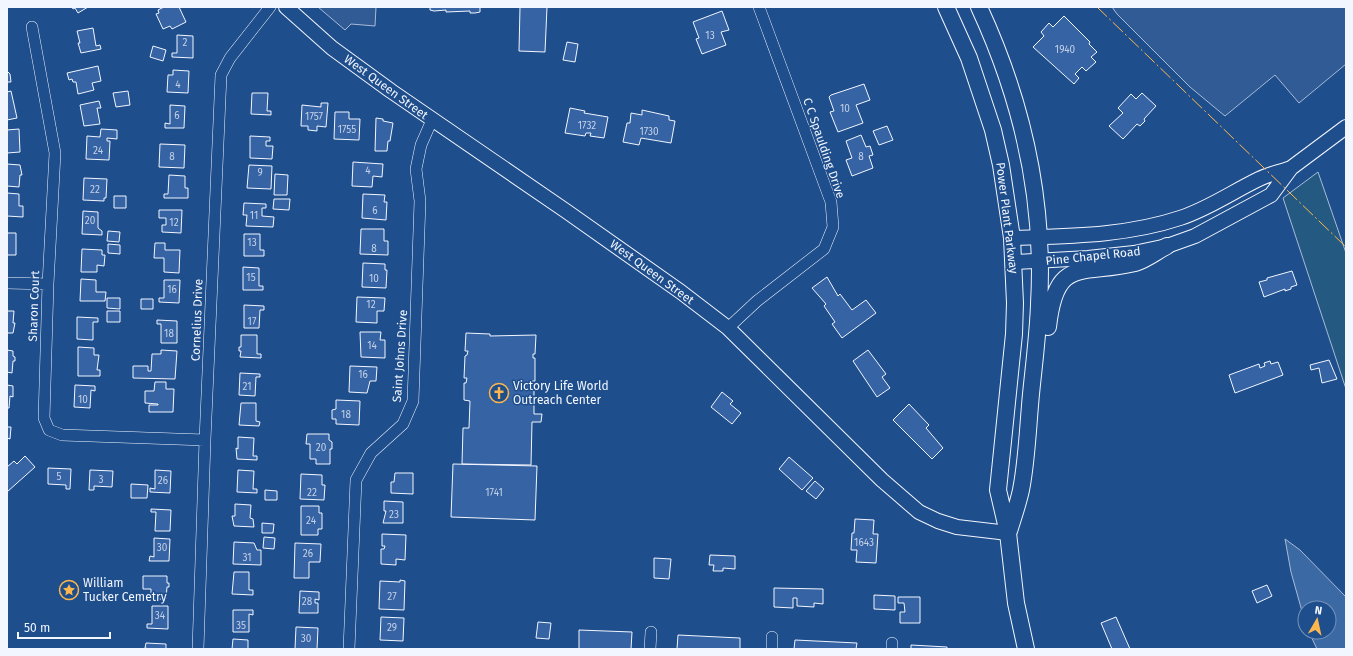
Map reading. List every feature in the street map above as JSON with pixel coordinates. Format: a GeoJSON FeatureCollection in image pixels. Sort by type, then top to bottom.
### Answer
{"type":"FeatureCollection","features":[{"type":"Feature","properties":{"kind":"main road","name":"Power Plant Parkway"},"geometry":{"type":"LineString","coordinates":[[946,7],[970,58],[993,130],[1001,165],[1012,238],[1014,262],[1014,334],[998,490],[1008,533],[1016,602],[1026,649]]}},
{"type":"Feature","properties":{"kind":"main road","name":"Power Plant Parkway"},"geometry":{"type":"LineString","coordinates":[[979,7],[995,41],[1008,76],[1022,127],[1031,167],[1038,237],[1039,309],[1030,408],[1021,490],[1008,533]]}},
{"type":"Feature","properties":{"kind":"main road"},"geometry":{"type":"LineString","coordinates":[[1030,408],[1042,381],[1050,309],[1053,296],[1059,286],[1076,271],[1136,263],[1167,246]]}},
{"type":"Feature","properties":{"kind":"street","name":"Cornelius Drive"},"geometry":{"type":"LineString","coordinates":[[198,649],[205,440],[221,75],[230,58],[270,7]]}},
{"type":"Feature","properties":{"kind":"street","name":"West Queen Street"},"geometry":{"type":"LineString","coordinates":[[286,7],[332,48],[432,120],[572,215],[681,292],[728,328],[882,480],[919,512],[938,521],[957,527],[1008,533]]}},
{"type":"Feature","properties":{"kind":"street","name":"C C Spaulding Drive"},"geometry":{"type":"LineString","coordinates":[[728,328],[756,301],[824,249],[833,227],[831,202],[759,7]]}},
{"type":"Feature","properties":{"kind":"street","name":"Sharon Court"},"geometry":{"type":"LineString","coordinates":[[32,27],[55,153],[48,284],[44,418],[49,430],[62,435],[205,440]]}},
{"type":"Feature","properties":{"kind":"street","name":"Saint Johns Drive"},"geometry":{"type":"LineString","coordinates":[[349,649],[356,480],[371,454],[403,424],[413,402],[420,201],[416,169],[421,145],[432,120]]}},
{"type":"Feature","properties":{"kind":"street","name":"Pine Chapel Road"},"geometry":{"type":"LineString","coordinates":[[1012,238],[1100,234],[1152,226],[1181,218],[1200,210],[1260,178],[1290,168],[1346,127]]}},
{"type":"Feature","properties":{"kind":"street","name":"Pine Chapel Road"},"geometry":{"type":"LineString","coordinates":[[1014,262],[1134,253],[1167,246],[1195,236],[1271,195],[1290,168]]}},
{"type":"Feature","properties":{"kind":"street"},"geometry":{"type":"LineString","coordinates":[[7,283],[48,284]]}},
{"type":"Feature","properties":{"kind":"street"},"geometry":{"type":"LineString","coordinates":[[650,649],[651,632]]}},
{"type":"Feature","properties":{"kind":"street"},"geometry":{"type":"LineString","coordinates":[[772,637],[772,649]]}},
{"type":"Feature","properties":{"kind":"shaded area"},"geometry":{"type":"Polygon","coordinates":[[[318,7],[376,7],[375,26],[351,24],[345,30],[318,7]]]}},
{"type":"Feature","properties":{"kind":"shaded area"},"geometry":{"type":"Polygon","coordinates":[[[1112,7],[1346,7],[1346,64],[1299,103],[1275,75],[1225,116],[1190,87],[1117,14],[1112,7]]]}},
{"type":"Feature","properties":{"kind":"shaded area"},"geometry":{"type":"Polygon","coordinates":[[[1318,172],[1346,253],[1346,389],[1283,198],[1318,172]]]}},
{"type":"Feature","properties":{"kind":"shaded area"},"geometry":{"type":"Polygon","coordinates":[[[1285,539],[1300,550],[1346,597],[1346,649],[1317,649],[1313,640],[1337,640],[1337,600],[1299,600],[1291,572],[1285,539]]]}},
{"type":"Feature","properties":{"kind":"building"},"geometry":{"type":"Polygon","coordinates":[[[72,7],[88,7],[78,13],[75,8],[73,9],[72,7]]]}},
{"type":"Feature","properties":{"kind":"building"},"geometry":{"type":"Polygon","coordinates":[[[164,7],[179,7],[186,22],[172,29],[170,26],[163,29],[156,14],[159,13],[158,10],[164,7]]]}},
{"type":"Feature","properties":{"kind":"building"},"geometry":{"type":"Polygon","coordinates":[[[430,7],[480,7],[480,12],[446,12],[446,10],[434,11],[430,10],[430,7]]]}},
{"type":"Feature","properties":{"kind":"building"},"geometry":{"type":"Polygon","coordinates":[[[520,7],[547,7],[545,52],[519,51],[520,7]]]}},
{"type":"Feature","properties":{"kind":"building"},"geometry":{"type":"Polygon","coordinates":[[[722,11],[729,30],[721,32],[726,45],[702,54],[696,39],[699,38],[693,22],[722,11]]]}},
{"type":"Feature","properties":{"kind":"building"},"geometry":{"type":"Polygon","coordinates":[[[1064,16],[1090,42],[1089,44],[1097,52],[1091,57],[1096,62],[1086,71],[1082,67],[1075,74],[1079,78],[1074,84],[1033,47],[1044,36],[1041,32],[1049,23],[1053,27],[1064,16]]]}},
{"type":"Feature","properties":{"kind":"building"},"geometry":{"type":"Polygon","coordinates":[[[93,28],[96,46],[100,45],[101,49],[81,53],[77,31],[93,28]]]}},
{"type":"Feature","properties":{"kind":"building"},"geometry":{"type":"Polygon","coordinates":[[[177,35],[193,36],[193,58],[172,57],[172,53],[177,53],[177,35]]]}},
{"type":"Feature","properties":{"kind":"building"},"geometry":{"type":"Polygon","coordinates":[[[567,42],[578,44],[575,62],[563,60],[567,42]]]}},
{"type":"Feature","properties":{"kind":"building"},"geometry":{"type":"Polygon","coordinates":[[[153,46],[166,50],[163,61],[150,57],[153,46]]]}},
{"type":"Feature","properties":{"kind":"building"},"geometry":{"type":"Polygon","coordinates":[[[98,66],[101,81],[92,83],[94,90],[78,94],[76,82],[73,82],[72,79],[69,80],[67,73],[98,66]]]}},
{"type":"Feature","properties":{"kind":"building"},"geometry":{"type":"Polygon","coordinates":[[[173,70],[189,71],[188,93],[167,92],[168,75],[173,75],[173,70]]]}},
{"type":"Feature","properties":{"kind":"building"},"geometry":{"type":"Polygon","coordinates":[[[7,71],[10,74],[11,82],[7,82],[7,71]]]}},
{"type":"Feature","properties":{"kind":"building"},"geometry":{"type":"Polygon","coordinates":[[[864,84],[870,100],[856,105],[863,123],[838,132],[830,112],[834,111],[829,97],[864,84]]]}},
{"type":"Feature","properties":{"kind":"building"},"geometry":{"type":"Polygon","coordinates":[[[11,91],[17,118],[7,120],[7,92],[11,91]]]}},
{"type":"Feature","properties":{"kind":"building"},"geometry":{"type":"Polygon","coordinates":[[[128,91],[130,105],[116,107],[113,93],[128,91]]]}},
{"type":"Feature","properties":{"kind":"building"},"geometry":{"type":"Polygon","coordinates":[[[252,93],[268,93],[267,111],[271,111],[271,115],[251,114],[252,93]]]}},
{"type":"Feature","properties":{"kind":"building"},"geometry":{"type":"Polygon","coordinates":[[[1142,93],[1156,106],[1144,119],[1145,121],[1140,126],[1137,124],[1123,139],[1109,126],[1123,113],[1118,108],[1131,94],[1136,99],[1142,93]]]}},
{"type":"Feature","properties":{"kind":"building"},"geometry":{"type":"Polygon","coordinates":[[[99,101],[101,108],[97,108],[100,124],[84,126],[80,105],[99,101]]]}},
{"type":"Feature","properties":{"kind":"building"},"geometry":{"type":"Polygon","coordinates":[[[321,103],[328,103],[326,127],[317,126],[317,131],[308,130],[308,126],[301,126],[302,105],[321,107],[321,103]]]}},
{"type":"Feature","properties":{"kind":"building"},"geometry":{"type":"Polygon","coordinates":[[[170,105],[185,106],[184,128],[165,128],[165,123],[170,124],[170,105]]]}},
{"type":"Feature","properties":{"kind":"building"},"geometry":{"type":"Polygon","coordinates":[[[570,108],[585,111],[584,113],[608,117],[604,138],[590,136],[591,133],[586,133],[585,136],[565,133],[570,108]]]}},
{"type":"Feature","properties":{"kind":"building"},"geometry":{"type":"Polygon","coordinates":[[[642,110],[669,116],[669,120],[675,121],[671,143],[641,138],[639,145],[623,142],[627,123],[630,123],[631,113],[642,115],[642,110]]]}},
{"type":"Feature","properties":{"kind":"building"},"geometry":{"type":"Polygon","coordinates":[[[335,112],[349,112],[349,119],[360,119],[359,140],[334,139],[335,112]]]}},
{"type":"Feature","properties":{"kind":"building"},"geometry":{"type":"Polygon","coordinates":[[[376,118],[393,123],[387,151],[375,151],[376,118]]]}},
{"type":"Feature","properties":{"kind":"building"},"geometry":{"type":"Polygon","coordinates":[[[887,126],[893,140],[879,145],[873,131],[887,126]]]}},
{"type":"Feature","properties":{"kind":"building"},"geometry":{"type":"Polygon","coordinates":[[[19,129],[20,152],[7,153],[7,130],[19,129]]]}},
{"type":"Feature","properties":{"kind":"building"},"geometry":{"type":"Polygon","coordinates":[[[101,129],[117,130],[117,139],[107,138],[107,141],[110,141],[109,160],[86,159],[87,136],[100,137],[101,129]]]}},
{"type":"Feature","properties":{"kind":"building"},"geometry":{"type":"Polygon","coordinates":[[[861,135],[866,147],[870,146],[873,155],[869,156],[873,168],[852,176],[846,160],[852,158],[846,141],[861,135]]]}},
{"type":"Feature","properties":{"kind":"building"},"geometry":{"type":"Polygon","coordinates":[[[250,136],[270,137],[270,141],[266,141],[266,146],[273,146],[272,159],[250,158],[250,136]]]}},
{"type":"Feature","properties":{"kind":"building"},"geometry":{"type":"Polygon","coordinates":[[[160,144],[185,145],[184,168],[159,167],[160,144]]]}},
{"type":"Feature","properties":{"kind":"building"},"geometry":{"type":"Polygon","coordinates":[[[353,162],[383,164],[382,177],[373,176],[372,187],[352,186],[353,162]]]}},
{"type":"Feature","properties":{"kind":"building"},"geometry":{"type":"Polygon","coordinates":[[[7,164],[20,165],[22,175],[20,175],[19,187],[7,186],[7,164]]]}},
{"type":"Feature","properties":{"kind":"building"},"geometry":{"type":"Polygon","coordinates":[[[249,165],[272,166],[271,189],[247,188],[249,165]]]}},
{"type":"Feature","properties":{"kind":"building"},"geometry":{"type":"Polygon","coordinates":[[[275,174],[288,175],[287,195],[274,195],[275,174]]]}},
{"type":"Feature","properties":{"kind":"building"},"geometry":{"type":"Polygon","coordinates":[[[169,175],[185,176],[185,188],[188,188],[188,198],[164,198],[164,194],[168,194],[169,175]]]}},
{"type":"Feature","properties":{"kind":"building"},"geometry":{"type":"Polygon","coordinates":[[[84,178],[107,179],[106,198],[104,198],[104,201],[83,200],[84,178]]]}},
{"type":"Feature","properties":{"kind":"building"},"geometry":{"type":"Polygon","coordinates":[[[7,193],[19,194],[19,206],[23,206],[23,217],[7,216],[7,193]]]}},
{"type":"Feature","properties":{"kind":"building"},"geometry":{"type":"Polygon","coordinates":[[[363,194],[385,195],[384,202],[387,202],[386,220],[362,218],[363,194]]]}},
{"type":"Feature","properties":{"kind":"building"},"geometry":{"type":"Polygon","coordinates":[[[114,196],[126,196],[126,208],[114,208],[114,196]]]}},
{"type":"Feature","properties":{"kind":"building"},"geometry":{"type":"Polygon","coordinates":[[[274,199],[290,199],[289,210],[273,209],[274,199]]]}},
{"type":"Feature","properties":{"kind":"building"},"geometry":{"type":"Polygon","coordinates":[[[244,203],[266,204],[266,208],[262,208],[262,216],[274,217],[273,227],[246,226],[247,215],[243,215],[244,203]]]}},
{"type":"Feature","properties":{"kind":"building"},"geometry":{"type":"Polygon","coordinates":[[[159,210],[182,210],[181,233],[162,232],[162,225],[166,225],[166,218],[159,218],[159,210]]]}},
{"type":"Feature","properties":{"kind":"building"},"geometry":{"type":"Polygon","coordinates":[[[83,211],[98,212],[98,228],[102,231],[102,235],[82,234],[83,211]]]}},
{"type":"Feature","properties":{"kind":"building"},"geometry":{"type":"Polygon","coordinates":[[[361,229],[384,229],[384,241],[388,241],[388,255],[360,254],[361,229]]]}},
{"type":"Feature","properties":{"kind":"building"},"geometry":{"type":"Polygon","coordinates":[[[108,231],[120,232],[119,242],[107,241],[108,231]]]}},
{"type":"Feature","properties":{"kind":"building"},"geometry":{"type":"Polygon","coordinates":[[[7,233],[16,233],[16,255],[7,255],[7,233]]]}},
{"type":"Feature","properties":{"kind":"building"},"geometry":{"type":"Polygon","coordinates":[[[244,234],[260,234],[260,250],[264,250],[264,256],[244,256],[244,234]]]}},
{"type":"Feature","properties":{"kind":"building"},"geometry":{"type":"Polygon","coordinates":[[[155,243],[165,243],[165,250],[180,250],[179,273],[164,272],[164,258],[154,258],[155,243]]]}},
{"type":"Feature","properties":{"kind":"building"},"geometry":{"type":"Polygon","coordinates":[[[108,244],[120,245],[120,254],[108,253],[108,244]]]}},
{"type":"Feature","properties":{"kind":"building"},"geometry":{"type":"Polygon","coordinates":[[[82,249],[102,250],[102,255],[105,255],[104,266],[97,265],[97,272],[81,272],[82,249]]]}},
{"type":"Feature","properties":{"kind":"building"},"geometry":{"type":"Polygon","coordinates":[[[363,263],[385,264],[385,270],[387,270],[386,288],[362,287],[363,263]]]}},
{"type":"Feature","properties":{"kind":"building"},"geometry":{"type":"Polygon","coordinates":[[[243,267],[259,268],[259,286],[263,286],[263,290],[243,290],[243,267]]]}},
{"type":"Feature","properties":{"kind":"building"},"geometry":{"type":"Polygon","coordinates":[[[1292,271],[1297,285],[1291,287],[1291,289],[1285,291],[1285,289],[1264,297],[1259,282],[1267,280],[1267,278],[1292,271]]]}},
{"type":"Feature","properties":{"kind":"building"},"geometry":{"type":"Polygon","coordinates":[[[827,277],[838,296],[840,294],[852,310],[866,300],[876,313],[842,338],[832,324],[835,322],[824,306],[826,304],[812,288],[827,277]]]}},
{"type":"Feature","properties":{"kind":"building"},"geometry":{"type":"Polygon","coordinates":[[[81,279],[96,280],[96,292],[106,292],[105,301],[80,301],[81,279]]]}},
{"type":"Feature","properties":{"kind":"building"},"geometry":{"type":"Polygon","coordinates":[[[164,280],[180,280],[179,303],[159,302],[159,298],[164,298],[164,280]]]}},
{"type":"Feature","properties":{"kind":"building"},"geometry":{"type":"Polygon","coordinates":[[[357,297],[385,298],[384,311],[377,311],[377,323],[356,322],[357,297]]]}},
{"type":"Feature","properties":{"kind":"building"},"geometry":{"type":"Polygon","coordinates":[[[107,298],[120,298],[120,309],[107,308],[107,298]]]}},
{"type":"Feature","properties":{"kind":"building"},"geometry":{"type":"Polygon","coordinates":[[[141,299],[153,299],[153,309],[141,309],[141,299]]]}},
{"type":"Feature","properties":{"kind":"building"},"geometry":{"type":"Polygon","coordinates":[[[244,305],[264,306],[264,310],[260,310],[259,328],[244,328],[244,305]]]}},
{"type":"Feature","properties":{"kind":"building"},"geometry":{"type":"Polygon","coordinates":[[[7,311],[14,311],[13,323],[15,323],[13,333],[7,333],[7,311]]]}},
{"type":"Feature","properties":{"kind":"building"},"geometry":{"type":"Polygon","coordinates":[[[107,311],[120,311],[120,322],[107,322],[107,311]]]}},
{"type":"Feature","properties":{"kind":"building"},"geometry":{"type":"Polygon","coordinates":[[[77,317],[98,318],[98,322],[93,322],[93,340],[77,339],[77,317]]]}},
{"type":"Feature","properties":{"kind":"building"},"geometry":{"type":"Polygon","coordinates":[[[157,320],[177,321],[177,343],[161,343],[161,324],[157,324],[157,320]]]}},
{"type":"Feature","properties":{"kind":"building"},"geometry":{"type":"Polygon","coordinates":[[[360,332],[381,332],[380,340],[385,340],[385,358],[361,357],[360,332]]]}},
{"type":"Feature","properties":{"kind":"building","name":"Victory Life World Outreach Center"},"geometry":{"type":"Polygon","coordinates":[[[466,333],[490,334],[490,336],[536,335],[535,354],[533,354],[533,358],[535,358],[535,381],[532,381],[532,385],[534,385],[534,414],[542,414],[541,422],[532,422],[531,465],[462,464],[463,428],[469,428],[470,401],[464,400],[464,383],[466,383],[467,378],[464,378],[465,356],[467,355],[468,351],[465,351],[466,333]]]}},
{"type":"Feature","properties":{"kind":"building"},"geometry":{"type":"Polygon","coordinates":[[[241,335],[257,335],[257,354],[261,354],[261,358],[240,357],[241,351],[239,351],[239,347],[241,347],[241,335]]]}},
{"type":"Feature","properties":{"kind":"building"},"geometry":{"type":"Polygon","coordinates":[[[78,347],[94,348],[94,355],[99,355],[97,370],[100,370],[100,376],[78,376],[78,347]]]}},
{"type":"Feature","properties":{"kind":"building"},"geometry":{"type":"Polygon","coordinates":[[[7,350],[13,351],[13,356],[15,357],[15,361],[13,361],[12,373],[7,372],[7,350]]]}},
{"type":"Feature","properties":{"kind":"building"},"geometry":{"type":"Polygon","coordinates":[[[161,350],[177,351],[175,379],[133,378],[133,366],[148,366],[148,371],[151,371],[152,354],[161,354],[161,350]]]}},
{"type":"Feature","properties":{"kind":"building"},"geometry":{"type":"Polygon","coordinates":[[[868,350],[886,374],[882,377],[890,388],[877,397],[853,361],[868,350]]]}},
{"type":"Feature","properties":{"kind":"building"},"geometry":{"type":"Polygon","coordinates":[[[1329,360],[1337,379],[1322,383],[1319,368],[1311,370],[1310,365],[1329,360]]]}},
{"type":"Feature","properties":{"kind":"building"},"geometry":{"type":"Polygon","coordinates":[[[1270,361],[1271,364],[1278,362],[1283,375],[1235,393],[1229,375],[1259,364],[1260,368],[1265,366],[1264,363],[1270,361]]]}},
{"type":"Feature","properties":{"kind":"building"},"geometry":{"type":"Polygon","coordinates":[[[350,366],[377,367],[376,381],[370,381],[367,393],[349,392],[350,366]]]}},
{"type":"Feature","properties":{"kind":"building"},"geometry":{"type":"Polygon","coordinates":[[[240,373],[260,374],[260,377],[256,377],[255,396],[239,395],[240,373]]]}},
{"type":"Feature","properties":{"kind":"building"},"geometry":{"type":"Polygon","coordinates":[[[155,382],[166,382],[166,389],[174,389],[173,412],[149,412],[149,405],[158,404],[145,403],[145,391],[154,391],[155,382]]]}},
{"type":"Feature","properties":{"kind":"building"},"geometry":{"type":"Polygon","coordinates":[[[7,385],[13,386],[13,397],[10,396],[9,408],[7,408],[7,385]]]}},
{"type":"Feature","properties":{"kind":"building"},"geometry":{"type":"Polygon","coordinates":[[[75,385],[95,386],[95,391],[91,390],[90,408],[74,407],[75,385]]]}},
{"type":"Feature","properties":{"kind":"building"},"geometry":{"type":"Polygon","coordinates":[[[722,392],[733,401],[730,404],[741,413],[732,424],[711,407],[722,392]]]}},
{"type":"Feature","properties":{"kind":"building"},"geometry":{"type":"Polygon","coordinates":[[[336,400],[360,401],[359,425],[336,424],[336,419],[332,419],[332,410],[336,409],[336,400]]]}},
{"type":"Feature","properties":{"kind":"building"},"geometry":{"type":"Polygon","coordinates":[[[241,403],[256,403],[256,421],[260,422],[259,426],[239,425],[241,403]]]}},
{"type":"Feature","properties":{"kind":"building"},"geometry":{"type":"Polygon","coordinates":[[[909,404],[929,425],[926,428],[943,448],[932,459],[893,420],[909,404]]]}},
{"type":"Feature","properties":{"kind":"building"},"geometry":{"type":"Polygon","coordinates":[[[7,427],[11,427],[10,439],[7,438],[7,427]]]}},
{"type":"Feature","properties":{"kind":"building"},"geometry":{"type":"Polygon","coordinates":[[[307,434],[329,434],[329,440],[332,442],[332,449],[330,449],[330,464],[316,464],[316,459],[310,459],[310,444],[306,444],[307,434]]]}},
{"type":"Feature","properties":{"kind":"building"},"geometry":{"type":"Polygon","coordinates":[[[238,437],[254,438],[253,456],[257,456],[257,460],[237,459],[236,448],[238,449],[238,437]]]}},
{"type":"Feature","properties":{"kind":"building"},"geometry":{"type":"Polygon","coordinates":[[[25,456],[35,467],[7,492],[7,467],[14,461],[17,464],[25,456]]]}},
{"type":"Feature","properties":{"kind":"building"},"geometry":{"type":"Polygon","coordinates":[[[789,457],[813,478],[802,490],[779,469],[789,457]]]}},
{"type":"Feature","properties":{"kind":"building"},"geometry":{"type":"Polygon","coordinates":[[[453,464],[537,466],[535,520],[451,517],[453,464]]]}},
{"type":"Feature","properties":{"kind":"building"},"geometry":{"type":"Polygon","coordinates":[[[48,468],[71,469],[70,489],[66,489],[66,485],[48,484],[48,468]]]}},
{"type":"Feature","properties":{"kind":"building"},"geometry":{"type":"Polygon","coordinates":[[[90,470],[113,471],[112,487],[94,486],[94,490],[89,490],[90,470]]]}},
{"type":"Feature","properties":{"kind":"building"},"geometry":{"type":"Polygon","coordinates":[[[155,470],[171,471],[170,493],[150,492],[150,488],[155,489],[155,470]]]}},
{"type":"Feature","properties":{"kind":"building"},"geometry":{"type":"Polygon","coordinates":[[[238,470],[254,471],[253,489],[257,489],[257,493],[237,492],[238,470]]]}},
{"type":"Feature","properties":{"kind":"building"},"geometry":{"type":"Polygon","coordinates":[[[395,473],[413,473],[413,494],[391,493],[391,482],[394,482],[395,473]]]}},
{"type":"Feature","properties":{"kind":"building"},"geometry":{"type":"Polygon","coordinates":[[[301,474],[322,475],[322,485],[325,485],[324,500],[300,499],[301,474]]]}},
{"type":"Feature","properties":{"kind":"building"},"geometry":{"type":"Polygon","coordinates":[[[815,481],[824,489],[816,499],[806,491],[815,481]]]}},
{"type":"Feature","properties":{"kind":"building"},"geometry":{"type":"Polygon","coordinates":[[[131,484],[148,485],[147,498],[131,498],[131,484]]]}},
{"type":"Feature","properties":{"kind":"building"},"geometry":{"type":"Polygon","coordinates":[[[265,490],[277,491],[277,500],[265,500],[265,490]]]}},
{"type":"Feature","properties":{"kind":"building"},"geometry":{"type":"Polygon","coordinates":[[[384,501],[403,502],[403,523],[383,523],[386,511],[384,511],[384,501]]]}},
{"type":"Feature","properties":{"kind":"building"},"geometry":{"type":"Polygon","coordinates":[[[235,504],[251,505],[250,518],[253,519],[254,527],[234,526],[232,516],[235,516],[235,504]]]}},
{"type":"Feature","properties":{"kind":"building"},"geometry":{"type":"Polygon","coordinates":[[[301,506],[319,506],[319,513],[322,513],[322,529],[318,529],[318,535],[301,535],[301,506]]]}},
{"type":"Feature","properties":{"kind":"building"},"geometry":{"type":"Polygon","coordinates":[[[151,509],[171,510],[170,531],[155,531],[156,512],[151,512],[151,509]]]}},
{"type":"Feature","properties":{"kind":"building"},"geometry":{"type":"Polygon","coordinates":[[[855,519],[874,520],[873,534],[878,534],[876,563],[856,562],[857,550],[851,550],[855,519]]]}},
{"type":"Feature","properties":{"kind":"building"},"geometry":{"type":"Polygon","coordinates":[[[262,523],[274,524],[273,533],[262,533],[262,523]]]}},
{"type":"Feature","properties":{"kind":"building"},"geometry":{"type":"Polygon","coordinates":[[[382,534],[406,535],[405,560],[396,559],[396,565],[381,564],[381,549],[384,549],[385,546],[382,546],[382,534]]]}},
{"type":"Feature","properties":{"kind":"building"},"geometry":{"type":"Polygon","coordinates":[[[264,537],[275,538],[274,549],[263,548],[264,537]]]}},
{"type":"Feature","properties":{"kind":"building"},"geometry":{"type":"Polygon","coordinates":[[[154,538],[170,539],[169,561],[149,561],[150,556],[154,557],[154,538]]]}},
{"type":"Feature","properties":{"kind":"building"},"geometry":{"type":"Polygon","coordinates":[[[234,542],[254,543],[257,550],[261,550],[261,565],[233,564],[234,542]]]}},
{"type":"Feature","properties":{"kind":"building"},"geometry":{"type":"Polygon","coordinates":[[[295,543],[321,544],[320,562],[309,562],[309,578],[294,578],[295,543]]]}},
{"type":"Feature","properties":{"kind":"building"},"geometry":{"type":"Polygon","coordinates":[[[710,555],[735,556],[735,569],[723,568],[723,571],[713,571],[714,565],[709,565],[710,555]]]}},
{"type":"Feature","properties":{"kind":"building"},"geometry":{"type":"Polygon","coordinates":[[[654,558],[671,559],[669,579],[654,578],[654,558]]]}},
{"type":"Feature","properties":{"kind":"building"},"geometry":{"type":"Polygon","coordinates":[[[234,572],[249,572],[249,590],[253,590],[253,595],[232,594],[234,572]]]}},
{"type":"Feature","properties":{"kind":"building"},"geometry":{"type":"Polygon","coordinates":[[[143,576],[167,576],[167,583],[169,583],[169,587],[167,587],[166,599],[151,599],[151,589],[143,589],[143,576]]]}},
{"type":"Feature","properties":{"kind":"building"},"geometry":{"type":"Polygon","coordinates":[[[400,580],[405,581],[404,610],[379,609],[380,581],[400,582],[400,580]]]}},
{"type":"Feature","properties":{"kind":"building"},"geometry":{"type":"Polygon","coordinates":[[[1267,585],[1272,596],[1257,603],[1252,591],[1267,585]]]}},
{"type":"Feature","properties":{"kind":"building"},"geometry":{"type":"Polygon","coordinates":[[[774,588],[823,589],[823,604],[814,603],[814,607],[797,606],[797,598],[793,598],[793,608],[774,607],[774,588]]]}},
{"type":"Feature","properties":{"kind":"building"},"geometry":{"type":"Polygon","coordinates":[[[300,591],[319,592],[319,600],[315,599],[315,603],[318,603],[318,613],[299,613],[300,591]]]}},
{"type":"Feature","properties":{"kind":"building"},"geometry":{"type":"Polygon","coordinates":[[[874,595],[895,596],[895,610],[874,609],[874,595]]]}},
{"type":"Feature","properties":{"kind":"building"},"geometry":{"type":"Polygon","coordinates":[[[898,597],[920,597],[920,623],[900,623],[900,612],[905,612],[904,603],[898,603],[898,597]]]}},
{"type":"Feature","properties":{"kind":"building"},"geometry":{"type":"Polygon","coordinates":[[[152,606],[168,606],[168,629],[147,628],[147,624],[152,624],[152,606]]]}},
{"type":"Feature","properties":{"kind":"building"},"geometry":{"type":"Polygon","coordinates":[[[233,610],[253,610],[253,615],[249,614],[249,632],[233,632],[233,610]]]}},
{"type":"Feature","properties":{"kind":"building"},"geometry":{"type":"Polygon","coordinates":[[[381,617],[404,618],[403,641],[380,640],[381,617]]]}},
{"type":"Feature","properties":{"kind":"building"},"geometry":{"type":"Polygon","coordinates":[[[1116,617],[1130,649],[1112,649],[1101,623],[1116,617]]]}},
{"type":"Feature","properties":{"kind":"building"},"geometry":{"type":"Polygon","coordinates":[[[538,622],[551,623],[549,639],[536,638],[538,622]]]}},
{"type":"Feature","properties":{"kind":"building"},"geometry":{"type":"Polygon","coordinates":[[[296,627],[318,628],[317,649],[295,649],[296,627]]]}},
{"type":"Feature","properties":{"kind":"building"},"geometry":{"type":"Polygon","coordinates":[[[579,630],[632,632],[631,649],[579,649],[579,630]]]}},
{"type":"Feature","properties":{"kind":"building"},"geometry":{"type":"Polygon","coordinates":[[[678,635],[740,638],[740,649],[677,649],[678,635]]]}},
{"type":"Feature","properties":{"kind":"building"},"geometry":{"type":"Polygon","coordinates":[[[233,639],[248,640],[248,649],[232,649],[233,639]]]}},
{"type":"Feature","properties":{"kind":"building"},"geometry":{"type":"Polygon","coordinates":[[[795,640],[857,643],[856,649],[794,649],[795,640]]]}},
{"type":"Feature","properties":{"kind":"building"},"geometry":{"type":"Polygon","coordinates":[[[146,643],[166,644],[166,649],[145,648],[146,643]]]}},
{"type":"Feature","properties":{"kind":"building"},"geometry":{"type":"Polygon","coordinates":[[[911,645],[947,647],[947,649],[911,649],[911,645]]]}},
{"type":"Feature","properties":{"kind":"power"},"geometry":{"type":"LineString","coordinates":[[1097,7],[1346,247]]}},
{"type":"Feature","properties":{"kind":"place","name":"Victory Life World Outreach Center"},"geometry":{"type":"Point","coordinates":[499,393]}},
{"type":"Feature","properties":{"kind":"place","name":"William Tucker Cemetry"},"geometry":{"type":"Point","coordinates":[69,590]}}]}
